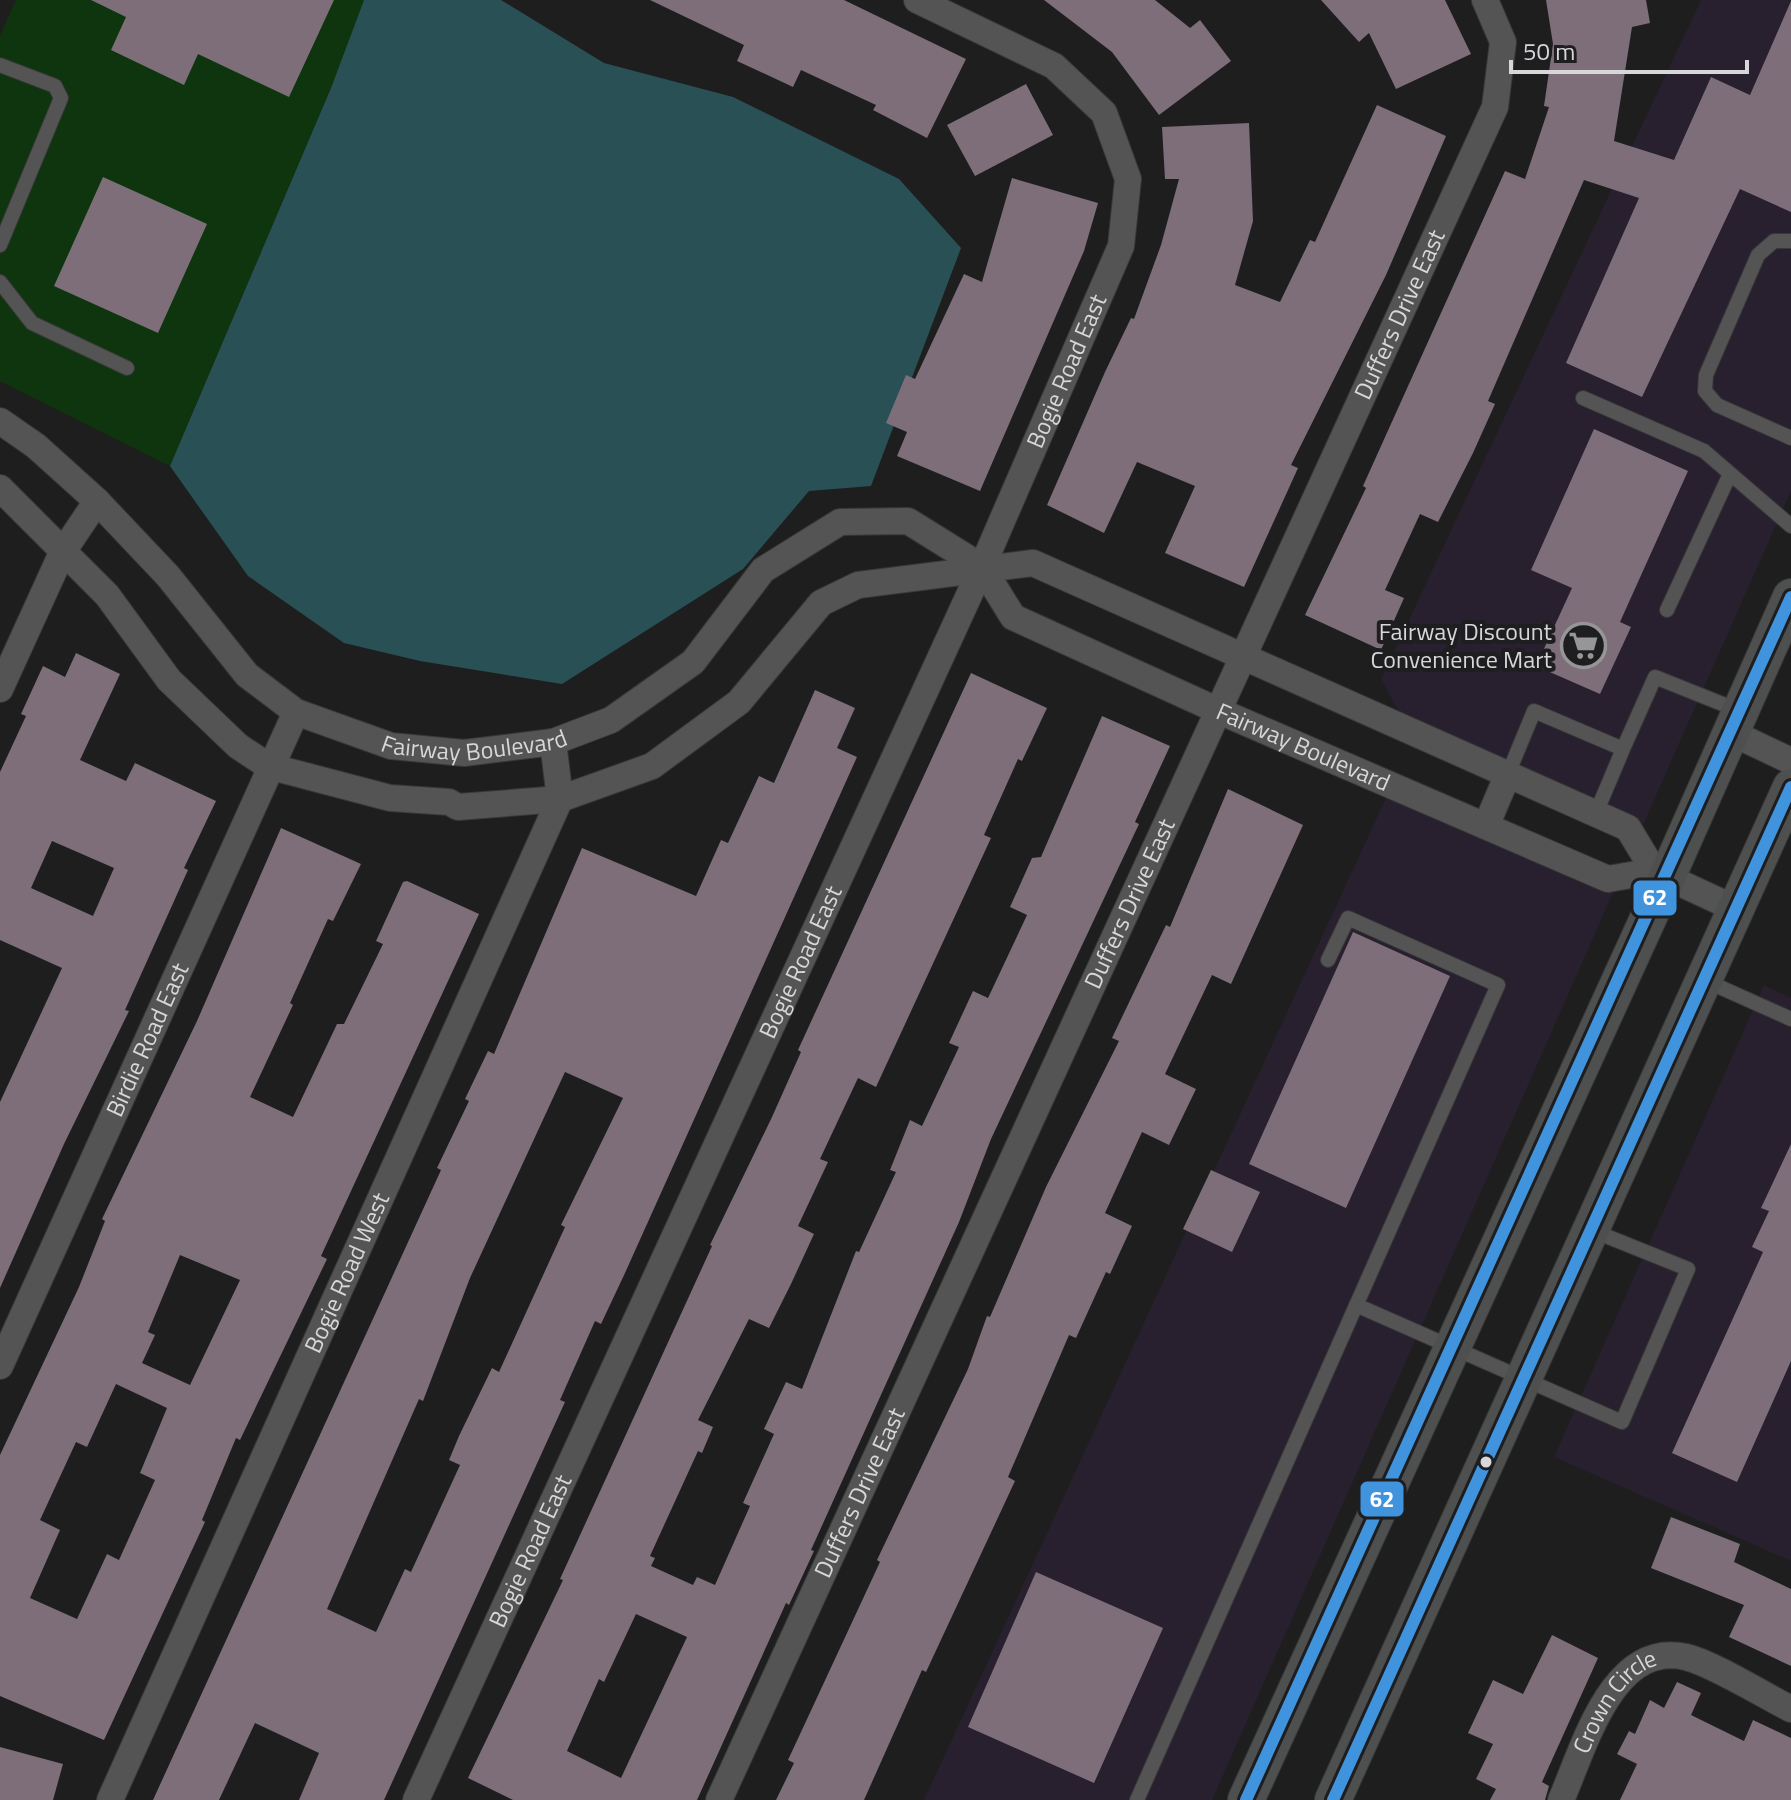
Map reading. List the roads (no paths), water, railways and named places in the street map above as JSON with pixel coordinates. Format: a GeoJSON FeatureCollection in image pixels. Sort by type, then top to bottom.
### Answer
{"type":"FeatureCollection","features":[{"type":"Feature","properties":{"kind":"main road"},"geometry":{"type":"LineString","coordinates":[[1246,1800],[1453,1347],[1660,874],[1791,597]]}},
{"type":"Feature","properties":{"kind":"main road"},"geometry":{"type":"LineString","coordinates":[[1333,1800],[1791,787]]}},
{"type":"Feature","properties":{"kind":"street","name":"Bogie Road East"},"geometry":{"type":"LineString","coordinates":[[416,1800],[982,567],[1121,246],[1128,179],[1104,113],[1054,66],[917,0]]}},
{"type":"Feature","properties":{"kind":"street","name":"Duffers Drive East"},"geometry":{"type":"LineString","coordinates":[[719,1800],[1495,107],[1503,42],[1485,0]]}},
{"type":"Feature","properties":{"kind":"street","name":"Fairway Boulevard"},"geometry":{"type":"LineString","coordinates":[[0,421],[36,446],[97,501],[168,576],[247,675],[296,712],[391,746],[464,753],[553,742],[611,720],[693,662],[763,570],[840,522],[908,521],[982,567],[1013,617],[1219,711],[1608,879],[1660,874]]}},
{"type":"Feature","properties":{"kind":"street"},"geometry":{"type":"LineString","coordinates":[[0,488],[107,595],[169,680],[238,746],[268,766],[390,798],[449,802],[458,807],[560,799],[652,766],[739,702],[821,603],[858,585],[1033,563],[1628,828],[1660,874],[1736,909]]}},
{"type":"Feature","properties":{"kind":"street"},"geometry":{"type":"LineString","coordinates":[[0,689],[62,553],[97,501]]}},
{"type":"Feature","properties":{"kind":"street","name":"Birdie Road East"},"geometry":{"type":"LineString","coordinates":[[0,1366],[268,766],[296,712]]}},
{"type":"Feature","properties":{"kind":"street"},"geometry":{"type":"LineString","coordinates":[[1735,721],[1791,761]]}},
{"type":"Feature","properties":{"kind":"street"},"geometry":{"type":"LineString","coordinates":[[553,742],[560,799]]}},
{"type":"Feature","properties":{"kind":"street"},"geometry":{"type":"LineString","coordinates":[[1486,826],[1508,774]]}},
{"type":"Feature","properties":{"kind":"street","name":"Bogie Road West"},"geometry":{"type":"LineString","coordinates":[[110,1800],[560,799]]}},
{"type":"Feature","properties":{"kind":"street","name":"Crown Circle"},"geometry":{"type":"LineString","coordinates":[[1561,1800],[1609,1693],[1629,1670],[1655,1656],[1687,1657],[1791,1709]]}},
{"type":"Feature","properties":{"kind":"lane"},"geometry":{"type":"LineString","coordinates":[[0,65],[55,86],[61,98],[0,245]]}},
{"type":"Feature","properties":{"kind":"lane"},"geometry":{"type":"LineString","coordinates":[[1791,241],[1774,241],[1758,255],[1706,375],[1705,391],[1717,405],[1791,438]]}},
{"type":"Feature","properties":{"kind":"lane"},"geometry":{"type":"LineString","coordinates":[[0,282],[32,323],[127,368]]}},
{"type":"Feature","properties":{"kind":"lane"},"geometry":{"type":"LineString","coordinates":[[1583,398],[1704,451],[1791,526]]}},
{"type":"Feature","properties":{"kind":"lane"},"geometry":{"type":"LineString","coordinates":[[1667,610],[1730,474]]}},
{"type":"Feature","properties":{"kind":"lane"},"geometry":{"type":"LineString","coordinates":[[1596,813],[1655,677],[1735,721]]}},
{"type":"Feature","properties":{"kind":"lane"},"geometry":{"type":"LineString","coordinates":[[1508,774],[1534,711],[1623,749]]}},
{"type":"Feature","properties":{"kind":"lane"},"geometry":{"type":"LineString","coordinates":[[1137,1800],[1498,985],[1348,918],[1328,960]]}},
{"type":"Feature","properties":{"kind":"lane"},"geometry":{"type":"LineString","coordinates":[[1704,980],[1791,1019]]}},
{"type":"Feature","properties":{"kind":"lane"},"geometry":{"type":"LineString","coordinates":[[1356,1305],[1622,1422],[1688,1269],[1591,1230]]}},
{"type":"Feature","properties":{"kind":"water"},"geometry":{"type":"Polygon","coordinates":[[[364,0],[501,0],[604,63],[733,97],[899,179],[961,248],[871,486],[809,491],[743,569],[562,684],[420,661],[344,643],[248,576],[170,466],[331,88],[364,0]]]}},
{"type":"Feature","properties":{"kind":"place","name":"Fairway Discount Convenience Mart"},"geometry":{"type":"Point","coordinates":[1583,646]}}]}
